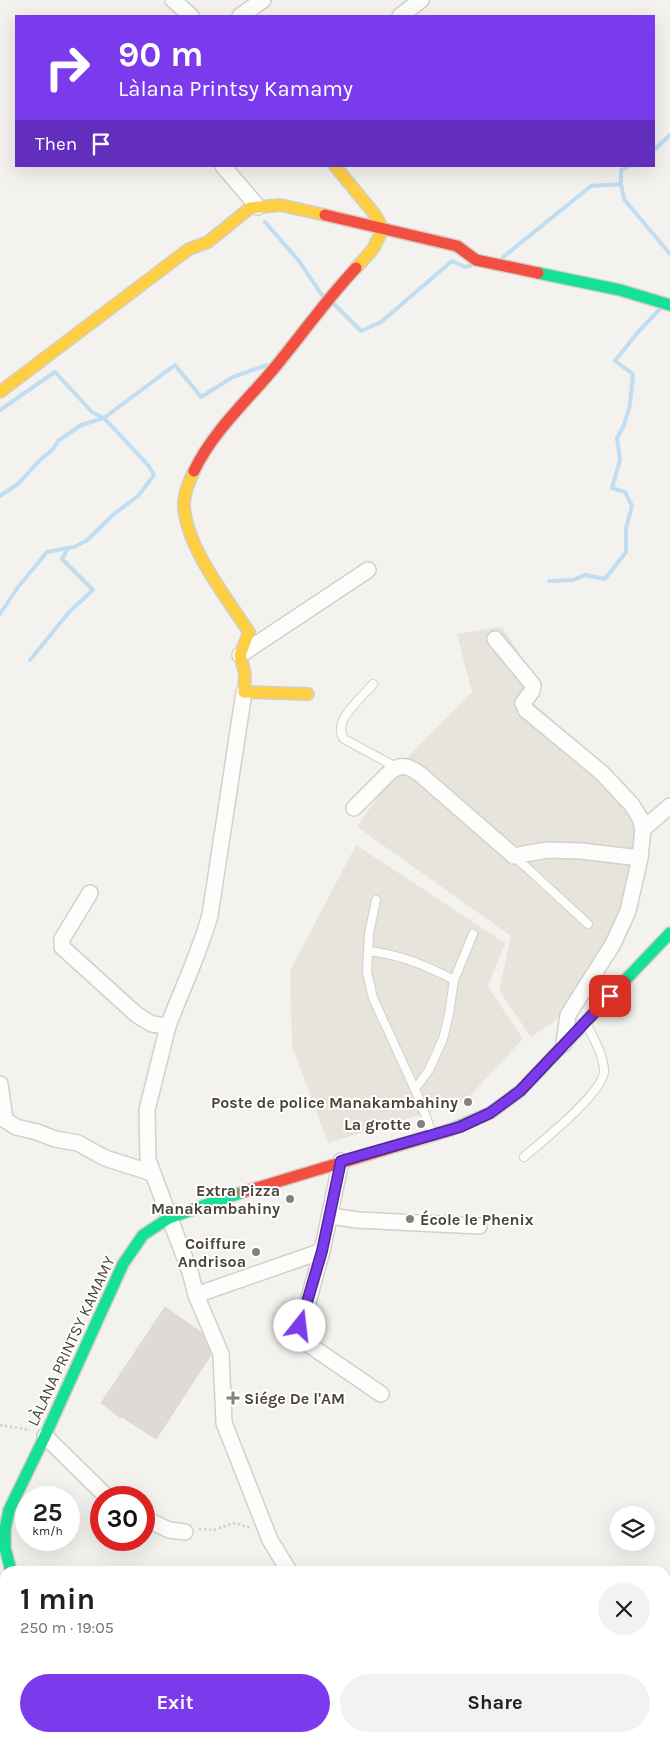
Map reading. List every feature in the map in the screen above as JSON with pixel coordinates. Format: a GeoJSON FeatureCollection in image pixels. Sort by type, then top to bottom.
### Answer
{"type":"FeatureCollection","features":[{"type":"Feature","properties":{"kind":"street"},"geometry":{"type":"LineString","coordinates":[[174,0],[190,15]]}},
{"type":"Feature","properties":{"kind":"street"},"geometry":{"type":"LineString","coordinates":[[241,15],[262,0]]}},
{"type":"Feature","properties":{"kind":"street"},"geometry":{"type":"LineString","coordinates":[[401,15],[421,0]]}},
{"type":"Feature","properties":{"kind":"street"},"geometry":{"type":"LineString","coordinates":[[224,167],[258,207]]}},
{"type":"Feature","properties":{"kind":"street"},"geometry":{"type":"LineString","coordinates":[[286,1566],[270,1540],[224,1423],[221,1354],[196,1295],[190,1272],[148,1160],[148,1110],[168,1026],[204,937],[210,915],[246,678],[244,664],[240,655],[250,632],[200,556],[187,520],[184,504],[187,488],[204,456],[226,424],[277,365],[333,293],[379,242],[383,229],[376,216],[336,167]]}},
{"type":"Feature","properties":{"kind":"street"},"geometry":{"type":"LineString","coordinates":[[0,392],[189,249],[208,242],[250,208],[280,205],[457,246],[476,260],[620,290],[670,305]]}},
{"type":"Feature","properties":{"kind":"street"},"geometry":{"type":"LineString","coordinates":[[240,655],[368,570]]}},
{"type":"Feature","properties":{"kind":"street"},"geometry":{"type":"LineString","coordinates":[[495,639],[533,685],[532,691],[523,703],[526,710],[602,773],[632,804],[640,818],[643,829],[635,886],[622,928],[614,944],[568,1015],[564,1044]]}},
{"type":"Feature","properties":{"kind":"street"},"geometry":{"type":"LineString","coordinates":[[244,692],[308,694]]}},
{"type":"Feature","properties":{"kind":"street"},"geometry":{"type":"LineString","coordinates":[[354,808],[396,766],[410,767],[514,856],[547,850],[581,851],[640,858]]}},
{"type":"Feature","properties":{"kind":"street"},"geometry":{"type":"LineString","coordinates":[[643,829],[670,806]]}},
{"type":"Feature","properties":{"kind":"street"},"geometry":{"type":"LineString","coordinates":[[90,893],[62,940],[62,947],[137,1015],[152,1024],[168,1026]]}},
{"type":"Feature","properties":{"kind":"street","name":"LÀLANA PRINTSY KAMAMY"},"geometry":{"type":"LineString","coordinates":[[10,1566],[5,1548],[5,1529],[9,1510],[123,1264],[143,1235],[169,1218],[235,1194],[475,1121],[520,1091],[670,933]]}},
{"type":"Feature","properties":{"kind":"street"},"geometry":{"type":"LineString","coordinates":[[0,1084],[5,1120],[12,1125],[55,1140],[78,1142],[105,1158],[152,1173]]}},
{"type":"Feature","properties":{"kind":"street"},"geometry":{"type":"LineString","coordinates":[[341,1161],[322,1251],[299,1335],[305,1342],[382,1394]]}},
{"type":"Feature","properties":{"kind":"street"},"geometry":{"type":"LineString","coordinates":[[330,1216],[358,1220],[479,1226]]}},
{"type":"Feature","properties":{"kind":"street"},"geometry":{"type":"LineString","coordinates":[[196,1295],[322,1251]]}},
{"type":"Feature","properties":{"kind":"street"},"geometry":{"type":"LineString","coordinates":[[45,1435],[96,1486]]}},
{"type":"Feature","properties":{"kind":"street"},"geometry":{"type":"LineString","coordinates":[[155,1523],[170,1530],[185,1532]]}},
{"type":"Feature","properties":{"kind":"lane"},"geometry":{"type":"LineString","coordinates":[[373,684],[344,718],[340,726],[340,733],[344,739],[396,766]]}},
{"type":"Feature","properties":{"kind":"lane"},"geometry":{"type":"LineString","coordinates":[[514,856],[588,924]]}},
{"type":"Feature","properties":{"kind":"lane"},"geometry":{"type":"LineString","coordinates":[[376,900],[368,951],[367,972],[373,998],[415,1089],[433,1135]]}},
{"type":"Feature","properties":{"kind":"lane"},"geometry":{"type":"LineString","coordinates":[[415,1089],[429,1070],[443,1039],[454,980],[473,934]]}},
{"type":"Feature","properties":{"kind":"lane"},"geometry":{"type":"LineString","coordinates":[[368,951],[410,960],[454,980]]}},
{"type":"Feature","properties":{"kind":"lane"},"geometry":{"type":"LineString","coordinates":[[524,1157],[600,1086],[605,1072],[602,1056],[585,1022]]}},
{"type":"Feature","properties":{"kind":"path"},"geometry":{"type":"LineString","coordinates":[[0,1425],[45,1435]]}},
{"type":"Feature","properties":{"kind":"path"},"geometry":{"type":"LineString","coordinates":[[185,1532],[193,1529],[214,1530],[234,1523],[247,1525],[260,1538],[270,1540]]}},
{"type":"Feature","properties":{"kind":"shaded area"},"geometry":{"type":"Polygon","coordinates":[[[502,627],[531,671],[528,699],[625,783],[647,825],[620,921],[578,1005],[531,1037],[499,990],[511,936],[357,827],[397,768],[472,692],[457,634],[502,627]]]}},
{"type":"Feature","properties":{"kind":"shaded area"},"geometry":{"type":"Polygon","coordinates":[[[356,845],[505,943],[488,987],[523,1039],[465,1101],[328,1143],[292,1046],[290,971],[356,845]]]}},
{"type":"Feature","properties":{"kind":"building"},"geometry":{"type":"Polygon","coordinates":[[[165,1307],[202,1333],[211,1355],[156,1439],[121,1418],[101,1403],[165,1307]]]}},
{"type":"Feature","properties":{"kind":"waterway"},"geometry":{"type":"LineString","coordinates":[[655,149],[670,135]]}},
{"type":"Feature","properties":{"kind":"waterway"},"geometry":{"type":"LineString","coordinates":[[502,258],[591,186],[621,184],[621,170],[627,167]]}},
{"type":"Feature","properties":{"kind":"waterway"},"geometry":{"type":"LineString","coordinates":[[621,184],[624,199],[670,254]]}},
{"type":"Feature","properties":{"kind":"waterway"},"geometry":{"type":"LineString","coordinates":[[265,222],[299,261],[322,295]]}},
{"type":"Feature","properties":{"kind":"waterway"},"geometry":{"type":"LineString","coordinates":[[333,303],[361,331],[381,322],[452,261],[465,267],[470,266]]}},
{"type":"Feature","properties":{"kind":"waterway"},"geometry":{"type":"LineString","coordinates":[[549,581],[573,580],[585,575],[605,579],[626,552],[626,528],[632,506],[625,492],[612,488],[620,460],[617,438],[624,425],[630,405],[633,374],[615,361],[638,332],[660,309]]}},
{"type":"Feature","properties":{"kind":"waterway"},"geometry":{"type":"LineString","coordinates":[[0,614],[18,587],[47,552],[74,547],[86,541],[114,514],[138,496],[154,475],[148,465],[104,418],[175,365],[201,397],[233,377],[267,365]]}},
{"type":"Feature","properties":{"kind":"waterway"},"geometry":{"type":"LineString","coordinates":[[0,410],[55,372],[92,412],[104,418]]}},
{"type":"Feature","properties":{"kind":"waterway"},"geometry":{"type":"LineString","coordinates":[[0,496],[19,483],[53,449],[58,441],[81,425],[104,418]]}},
{"type":"Feature","properties":{"kind":"waterway"},"geometry":{"type":"LineString","coordinates":[[30,660],[70,611],[93,590],[62,559],[68,548]]}},
{"type":"Feature","properties":{"kind":"traffic: fast"},"geometry":{"type":"LineString","coordinates":[[538,273],[620,290],[670,305]]}},
{"type":"Feature","properties":{"kind":"traffic: fast"},"geometry":{"type":"LineString","coordinates":[[450,1130],[490,1113],[520,1091],[670,933]]}},
{"type":"Feature","properties":{"kind":"traffic: fast"},"geometry":{"type":"LineString","coordinates":[[10,1566],[5,1548],[5,1529],[9,1510],[45,1436],[123,1264],[143,1235],[169,1218],[243,1192]]}},
{"type":"Feature","properties":{"kind":"traffic: slow"},"geometry":{"type":"LineString","coordinates":[[336,167],[376,216],[383,229],[373,249],[356,268]]}},
{"type":"Feature","properties":{"kind":"traffic: slow"},"geometry":{"type":"LineString","coordinates":[[0,392],[189,249],[208,242],[250,208],[280,205],[325,215]]}},
{"type":"Feature","properties":{"kind":"traffic: slow"},"geometry":{"type":"LineString","coordinates":[[194,471],[185,496],[186,521],[199,554],[219,588],[249,632],[240,655],[245,674],[244,692],[308,694]]}},
{"type":"Feature","properties":{"kind":"traffic: jam"},"geometry":{"type":"LineString","coordinates":[[325,215],[457,246],[476,260],[538,273]]}},
{"type":"Feature","properties":{"kind":"traffic: jam"},"geometry":{"type":"LineString","coordinates":[[194,471],[221,429],[276,366],[356,268]]}},
{"type":"Feature","properties":{"kind":"traffic: jam"},"geometry":{"type":"LineString","coordinates":[[243,1192],[450,1130]]}},
{"type":"Feature","properties":{"kind":"place","name":"Poste de police Manakambahiny"},"geometry":{"type":"Point","coordinates":[468,1102]}},
{"type":"Feature","properties":{"kind":"place","name":"La grotte"},"geometry":{"type":"Point","coordinates":[421,1124]}},
{"type":"Feature","properties":{"kind":"place","name":"Extra Pizza Manakambahiny"},"geometry":{"type":"Point","coordinates":[290,1199]}},
{"type":"Feature","properties":{"kind":"place","name":"École le Phenix"},"geometry":{"type":"Point","coordinates":[410,1219]}},
{"type":"Feature","properties":{"kind":"place","name":"Coiffure Andrisoa"},"geometry":{"type":"Point","coordinates":[256,1252]}},
{"type":"Feature","properties":{"kind":"place","name":"Siége De l'AM"},"geometry":{"type":"Point","coordinates":[233,1398]}},
{"type":"Feature","properties":{"kind":"route"},"geometry":{"type":"LineString","coordinates":[[300,1326],[322,1251],[341,1161],[460,1127],[490,1113],[520,1091],[610,996]]}}]}
